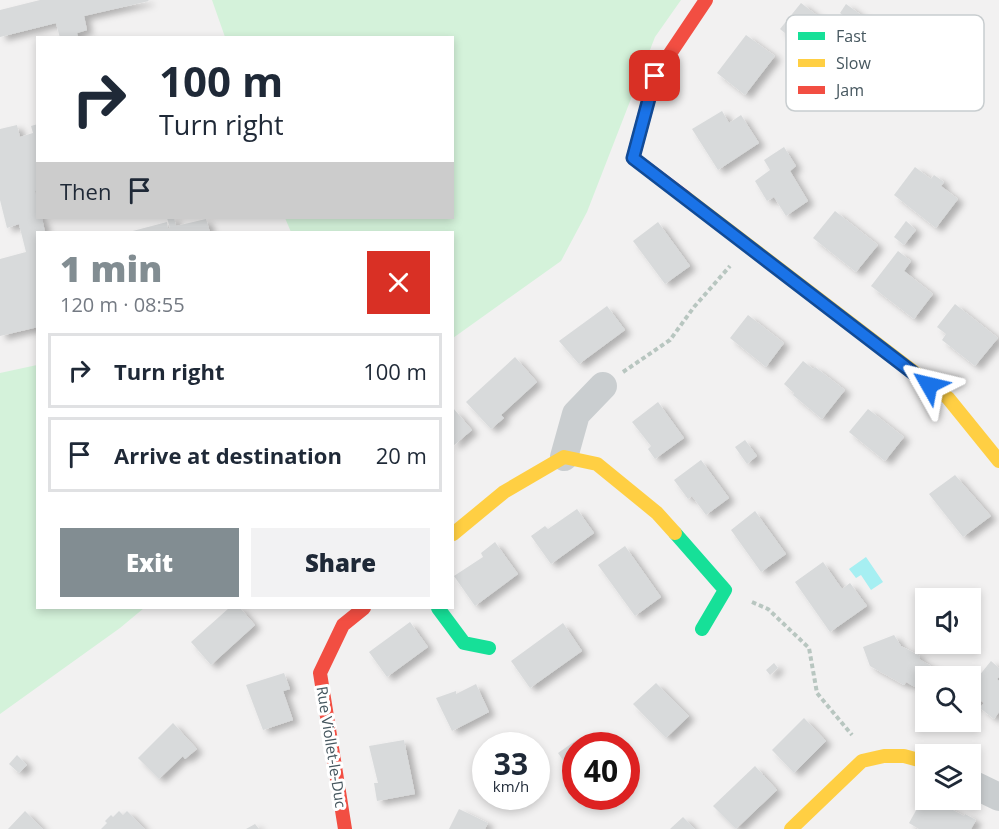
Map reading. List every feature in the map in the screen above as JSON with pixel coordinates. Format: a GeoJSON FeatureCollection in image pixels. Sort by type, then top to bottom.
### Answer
{"type":"FeatureCollection","features":[{"type":"Feature","properties":{"kind":"street"},"geometry":{"type":"LineString","coordinates":[[706,0],[655,76],[633,158],[948,399],[999,461]]}},
{"type":"Feature","properties":{"kind":"street"},"geometry":{"type":"LineString","coordinates":[[564,457],[576,414],[603,386]]}},
{"type":"Feature","properties":{"kind":"street"},"geometry":{"type":"LineString","coordinates":[[454,533],[504,492],[564,457],[597,464],[657,513],[725,590],[702,629]]}},
{"type":"Feature","properties":{"kind":"street","name":"Rue Viollet-le-Duc"},"geometry":{"type":"LineString","coordinates":[[345,829],[320,673],[343,625],[363,609]]}},
{"type":"Feature","properties":{"kind":"street"},"geometry":{"type":"LineString","coordinates":[[439,609],[464,643],[489,648]]}},
{"type":"Feature","properties":{"kind":"street"},"geometry":{"type":"LineString","coordinates":[[791,829],[862,761],[884,756],[904,756],[915,759]]}},
{"type":"Feature","properties":{"kind":"street"},"geometry":{"type":"LineString","coordinates":[[981,788],[999,797]]}},
{"type":"Feature","properties":{"kind":"path"},"geometry":{"type":"LineString","coordinates":[[603,386],[670,340],[694,307],[747,246]]}},
{"type":"Feature","properties":{"kind":"path"},"geometry":{"type":"LineString","coordinates":[[725,590],[768,609],[809,648],[817,693],[872,759]]}},
{"type":"Feature","properties":{"kind":"green space"},"geometry":{"type":"Polygon","coordinates":[[[212,0],[681,0],[655,37],[587,212],[561,261],[454,337],[454,231],[291,231],[285,219],[454,219],[454,36],[225,36],[212,0]]]}},
{"type":"Feature","properties":{"kind":"green space"},"geometry":{"type":"Polygon","coordinates":[[[36,365],[36,609],[143,609],[120,628],[0,714],[0,373],[36,365]]]}},
{"type":"Feature","properties":{"kind":"water"},"geometry":{"type":"Polygon","coordinates":[[[866,557],[883,582],[871,590],[861,575],[856,578],[849,569],[866,557]]]}},
{"type":"Feature","properties":{"kind":"building"},"geometry":{"type":"Polygon","coordinates":[[[40,0],[149,1],[84,16],[87,30],[77,33],[78,36],[59,36],[56,23],[0,37],[0,10],[40,0]]]}},
{"type":"Feature","properties":{"kind":"building"},"geometry":{"type":"Polygon","coordinates":[[[801,3],[816,15],[791,15],[801,3]]]}},
{"type":"Feature","properties":{"kind":"building"},"geometry":{"type":"Polygon","coordinates":[[[846,4],[861,15],[843,15],[840,13],[846,4]]]}},
{"type":"Feature","properties":{"kind":"building"},"geometry":{"type":"Polygon","coordinates":[[[786,22],[786,34],[780,29],[786,22]]]}},
{"type":"Feature","properties":{"kind":"building"},"geometry":{"type":"Polygon","coordinates":[[[746,35],[775,56],[745,95],[717,73],[746,35]]]}},
{"type":"Feature","properties":{"kind":"building"},"geometry":{"type":"Polygon","coordinates":[[[722,111],[729,123],[741,115],[759,143],[718,170],[692,129],[722,111]]]}},
{"type":"Feature","properties":{"kind":"building"},"geometry":{"type":"Polygon","coordinates":[[[17,125],[20,137],[33,133],[31,126],[36,125],[36,219],[42,219],[45,231],[36,231],[36,327],[0,336],[0,259],[26,252],[19,224],[7,228],[0,200],[0,129],[17,125]]]}},
{"type":"Feature","properties":{"kind":"building"},"geometry":{"type":"Polygon","coordinates":[[[784,147],[796,166],[790,171],[808,201],[786,216],[774,197],[767,201],[755,181],[770,170],[764,160],[784,147]]]}},
{"type":"Feature","properties":{"kind":"building"},"geometry":{"type":"Polygon","coordinates":[[[915,167],[931,179],[934,175],[944,182],[941,186],[958,199],[936,228],[894,195],[915,167]]]}},
{"type":"Feature","properties":{"kind":"building"},"geometry":{"type":"Polygon","coordinates":[[[835,211],[878,245],[856,272],[813,238],[835,211]]]}},
{"type":"Feature","properties":{"kind":"building"},"geometry":{"type":"Polygon","coordinates":[[[167,219],[174,219],[176,226],[206,219],[210,231],[133,231],[167,222],[168,229],[170,228],[167,219]]]}},
{"type":"Feature","properties":{"kind":"building"},"geometry":{"type":"Polygon","coordinates":[[[906,221],[916,230],[904,245],[894,237],[906,221]]]}},
{"type":"Feature","properties":{"kind":"building"},"geometry":{"type":"Polygon","coordinates":[[[658,222],[690,266],[665,284],[633,241],[658,222]]]}},
{"type":"Feature","properties":{"kind":"building"},"geometry":{"type":"Polygon","coordinates":[[[898,251],[911,261],[904,271],[933,294],[914,319],[871,286],[898,251]]]}},
{"type":"Feature","properties":{"kind":"building"},"geometry":{"type":"Polygon","coordinates":[[[955,304],[998,338],[975,366],[942,340],[946,334],[937,327],[955,304]]]}},
{"type":"Feature","properties":{"kind":"building"},"geometry":{"type":"Polygon","coordinates":[[[607,306],[625,330],[579,364],[559,341],[607,306]]]}},
{"type":"Feature","properties":{"kind":"building"},"geometry":{"type":"Polygon","coordinates":[[[748,315],[784,343],[766,367],[730,338],[748,315]]]}},
{"type":"Feature","properties":{"kind":"building"},"geometry":{"type":"Polygon","coordinates":[[[515,357],[537,382],[501,415],[504,418],[491,429],[466,402],[515,357]]]}},
{"type":"Feature","properties":{"kind":"building"},"geometry":{"type":"Polygon","coordinates":[[[803,361],[813,369],[815,367],[845,390],[822,419],[793,395],[794,393],[784,384],[803,361]]]}},
{"type":"Feature","properties":{"kind":"building"},"geometry":{"type":"Polygon","coordinates":[[[658,402],[684,438],[655,459],[648,449],[651,446],[632,422],[658,402]]]}},
{"type":"Feature","properties":{"kind":"building"},"geometry":{"type":"Polygon","coordinates":[[[454,409],[472,430],[454,445],[454,409]]]}},
{"type":"Feature","properties":{"kind":"building"},"geometry":{"type":"Polygon","coordinates":[[[868,409],[904,437],[885,461],[849,432],[868,409]]]}},
{"type":"Feature","properties":{"kind":"building"},"geometry":{"type":"Polygon","coordinates":[[[745,440],[757,456],[747,464],[735,447],[745,440]]]}},
{"type":"Feature","properties":{"kind":"building"},"geometry":{"type":"Polygon","coordinates":[[[701,460],[729,498],[706,515],[692,496],[688,499],[674,480],[701,460]]]}},
{"type":"Feature","properties":{"kind":"building"},"geometry":{"type":"Polygon","coordinates":[[[955,475],[991,516],[963,537],[929,494],[955,475]]]}},
{"type":"Feature","properties":{"kind":"building"},"geometry":{"type":"Polygon","coordinates":[[[577,509],[594,533],[551,564],[531,536],[545,526],[548,529],[577,509]]]}},
{"type":"Feature","properties":{"kind":"building"},"geometry":{"type":"Polygon","coordinates":[[[755,511],[786,554],[761,572],[731,530],[755,511]]]}},
{"type":"Feature","properties":{"kind":"building"},"geometry":{"type":"Polygon","coordinates":[[[495,542],[518,574],[475,606],[454,576],[483,557],[481,553],[495,542]]]}},
{"type":"Feature","properties":{"kind":"building"},"geometry":{"type":"Polygon","coordinates":[[[625,546],[661,597],[635,616],[598,565],[625,546]]]}},
{"type":"Feature","properties":{"kind":"building"},"geometry":{"type":"Polygon","coordinates":[[[823,562],[842,589],[850,583],[867,606],[830,632],[795,582],[823,562]]]}},
{"type":"Feature","properties":{"kind":"building"},"geometry":{"type":"Polygon","coordinates":[[[228,609],[241,609],[255,625],[211,665],[191,642],[228,609]]]}},
{"type":"Feature","properties":{"kind":"building"},"geometry":{"type":"Polygon","coordinates":[[[410,622],[428,647],[387,677],[369,652],[410,622]]]}},
{"type":"Feature","properties":{"kind":"building"},"geometry":{"type":"Polygon","coordinates":[[[563,623],[582,651],[530,688],[511,661],[563,623]]]}},
{"type":"Feature","properties":{"kind":"building"},"geometry":{"type":"Polygon","coordinates":[[[894,635],[901,646],[920,656],[919,659],[931,666],[915,666],[915,687],[906,682],[904,685],[870,666],[863,647],[894,635]]]}},
{"type":"Feature","properties":{"kind":"building"},"geometry":{"type":"Polygon","coordinates":[[[991,661],[999,668],[997,679],[999,681],[999,712],[994,719],[981,709],[984,703],[981,701],[981,673],[991,661]]]}},
{"type":"Feature","properties":{"kind":"building"},"geometry":{"type":"Polygon","coordinates":[[[774,663],[778,668],[770,675],[766,670],[774,663]]]}},
{"type":"Feature","properties":{"kind":"building"},"geometry":{"type":"Polygon","coordinates":[[[284,673],[290,689],[283,691],[293,720],[263,730],[246,685],[284,673]]]}},
{"type":"Feature","properties":{"kind":"building"},"geometry":{"type":"Polygon","coordinates":[[[656,683],[689,716],[666,738],[633,704],[656,683]]]}},
{"type":"Feature","properties":{"kind":"building"},"geometry":{"type":"Polygon","coordinates":[[[476,684],[489,712],[452,731],[436,698],[456,691],[456,694],[476,684]]]}},
{"type":"Feature","properties":{"kind":"building"},"geometry":{"type":"Polygon","coordinates":[[[804,718],[826,741],[794,773],[772,750],[804,718]]]}},
{"type":"Feature","properties":{"kind":"building"},"geometry":{"type":"Polygon","coordinates":[[[173,723],[197,749],[185,759],[183,756],[159,779],[138,758],[173,723]]]}},
{"type":"Feature","properties":{"kind":"building"},"geometry":{"type":"Polygon","coordinates":[[[404,740],[415,794],[377,801],[374,783],[378,783],[369,746],[404,740]]]}},
{"type":"Feature","properties":{"kind":"building"},"geometry":{"type":"Polygon","coordinates":[[[17,755],[27,765],[19,773],[9,764],[17,755]]]}},
{"type":"Feature","properties":{"kind":"building"},"geometry":{"type":"Polygon","coordinates":[[[755,766],[777,790],[736,829],[713,806],[755,766]]]}},
{"type":"Feature","properties":{"kind":"building"},"geometry":{"type":"Polygon","coordinates":[[[459,809],[488,823],[485,829],[449,829],[459,809]]]}},
{"type":"Feature","properties":{"kind":"building"},"geometry":{"type":"Polygon","coordinates":[[[916,810],[953,810],[976,820],[971,829],[919,829],[909,823],[916,810]]]}},
{"type":"Feature","properties":{"kind":"building"},"geometry":{"type":"Polygon","coordinates":[[[25,811],[43,829],[8,829],[25,811]]]}},
{"type":"Feature","properties":{"kind":"building"},"geometry":{"type":"Polygon","coordinates":[[[119,811],[123,815],[127,811],[145,829],[101,829],[111,815],[113,817],[119,811]]]}},
{"type":"Feature","properties":{"kind":"building"},"geometry":{"type":"Polygon","coordinates":[[[683,817],[695,829],[670,829],[683,817]]]}},
{"type":"Feature","properties":{"kind":"building"},"geometry":{"type":"Polygon","coordinates":[[[255,824],[259,829],[246,829],[255,824]]]}},
{"type":"Feature","properties":{"kind":"traffic: fast"},"geometry":{"type":"LineString","coordinates":[[675,533],[725,590],[702,629]]}},
{"type":"Feature","properties":{"kind":"traffic: fast"},"geometry":{"type":"LineString","coordinates":[[439,609],[464,643],[489,648]]}},
{"type":"Feature","properties":{"kind":"traffic: slow"},"geometry":{"type":"LineString","coordinates":[[685,197],[948,398],[999,461]]}},
{"type":"Feature","properties":{"kind":"traffic: slow"},"geometry":{"type":"LineString","coordinates":[[454,533],[504,492],[564,457],[597,464],[657,513],[675,533]]}},
{"type":"Feature","properties":{"kind":"traffic: slow"},"geometry":{"type":"LineString","coordinates":[[791,829],[862,761],[884,756],[904,756],[915,759]]}},
{"type":"Feature","properties":{"kind":"traffic: jam"},"geometry":{"type":"LineString","coordinates":[[685,197],[633,158],[655,76],[706,0]]}},
{"type":"Feature","properties":{"kind":"traffic: jam"},"geometry":{"type":"LineString","coordinates":[[345,829],[320,673],[343,625],[363,609]]}},
{"type":"Feature","properties":{"kind":"route"},"geometry":{"type":"LineString","coordinates":[[655,76],[633,158],[929,385]]}}]}
